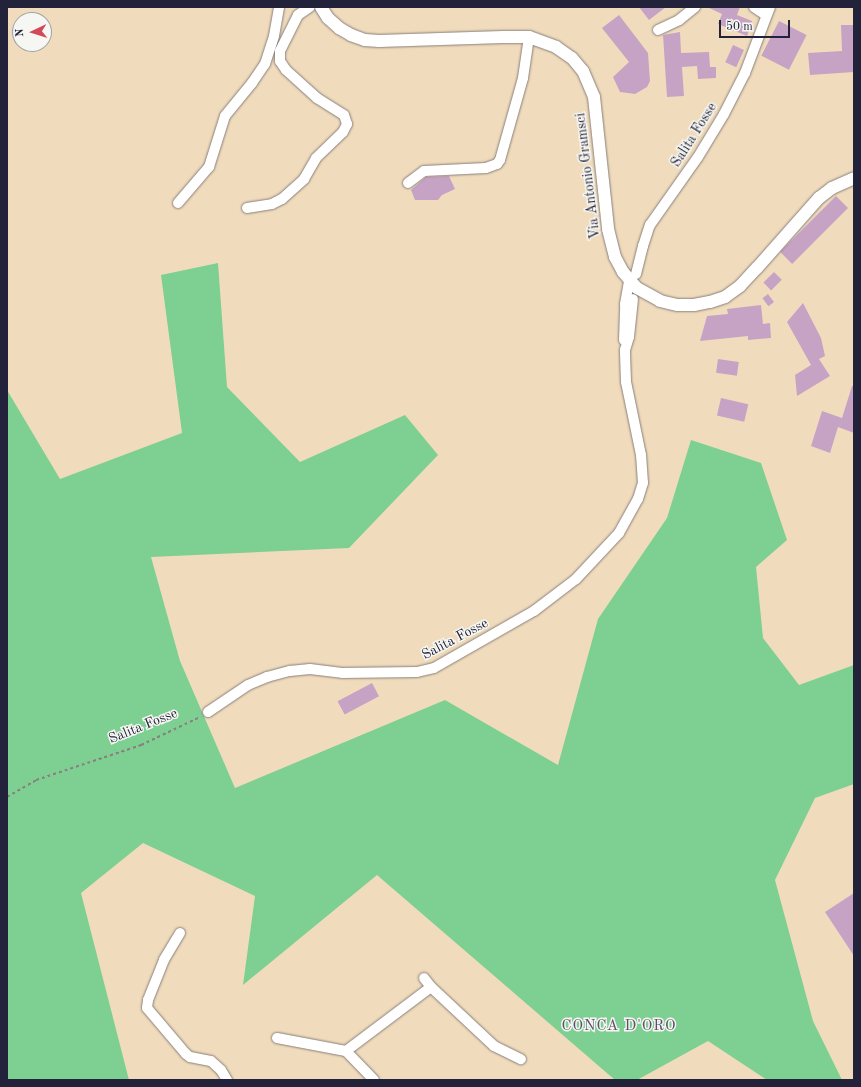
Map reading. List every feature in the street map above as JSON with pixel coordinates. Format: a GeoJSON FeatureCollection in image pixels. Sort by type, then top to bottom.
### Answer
{"type":"FeatureCollection","features":[{"type":"Feature","properties":{"kind":"main road","name":"Via Antonio Gramsci"},"geometry":{"type":"LineString","coordinates":[[321,7],[328,18],[339,28],[351,35],[365,40],[380,41],[529,37],[556,47],[572,58],[583,71],[591,88],[596,107],[610,239],[617,262],[633,277],[644,294],[670,304],[702,304],[724,297],[740,286],[749,277],[819,198],[832,188],[854,178]]}},
{"type":"Feature","properties":{"kind":"street"},"geometry":{"type":"LineString","coordinates":[[178,203],[209,167],[225,116],[265,64],[272,42],[279,7]]}},
{"type":"Feature","properties":{"kind":"street"},"geometry":{"type":"LineString","coordinates":[[247,208],[272,204],[282,199],[304,179],[316,158],[343,132],[345,128],[346,124],[344,115],[317,98],[286,70],[280,61],[280,51],[292,25],[298,15],[310,7]]}},
{"type":"Feature","properties":{"kind":"street"},"geometry":{"type":"LineString","coordinates":[[658,30],[679,20],[695,7]]}},
{"type":"Feature","properties":{"kind":"street"},"geometry":{"type":"LineString","coordinates":[[754,7],[768,11]]}},
{"type":"Feature","properties":{"kind":"street","name":"Salita Fosse"},"geometry":{"type":"LineString","coordinates":[[208,712],[248,685],[267,677],[290,671],[310,669],[342,673],[416,672],[434,668],[534,611],[576,579],[619,532],[641,492],[643,467],[628,397],[625,350],[624,315],[633,277],[650,225],[718,126],[745,73],[768,11]]}},
{"type":"Feature","properties":{"kind":"street"},"geometry":{"type":"LineString","coordinates":[[408,183],[424,171],[486,168],[497,164],[500,160],[523,78],[529,37]]}},
{"type":"Feature","properties":{"kind":"street","name":"Salita Fosse"},"geometry":{"type":"LineString","coordinates":[[625,350],[629,337],[633,298]]}},
{"type":"Feature","properties":{"kind":"street"},"geometry":{"type":"LineString","coordinates":[[180,933],[164,960],[148,1000],[147,1008],[186,1054],[190,1057],[211,1061],[221,1070],[227,1080]]}},
{"type":"Feature","properties":{"kind":"street"},"geometry":{"type":"LineString","coordinates":[[424,978],[431,987],[494,1046],[521,1059]]}},
{"type":"Feature","properties":{"kind":"street"},"geometry":{"type":"LineString","coordinates":[[346,1051],[431,987]]}},
{"type":"Feature","properties":{"kind":"street"},"geometry":{"type":"LineString","coordinates":[[277,1038],[346,1051],[374,1080]]}},
{"type":"Feature","properties":{"kind":"path","name":"Salita Fosse"},"geometry":{"type":"LineString","coordinates":[[7,797],[36,780],[141,744],[208,712]]}},
{"type":"Feature","properties":{"kind":"green space"},"geometry":{"type":"Polygon","coordinates":[[[218,263],[227,387],[300,462],[405,415],[438,455],[349,548],[151,557],[180,661],[235,788],[445,700],[558,765],[598,619],[667,518],[691,440],[761,463],[787,540],[756,567],[763,638],[799,685],[854,665],[854,784],[815,798],[775,880],[813,1021],[842,1080],[767,1080],[708,1041],[637,1080],[615,1080],[377,875],[243,985],[255,896],[143,843],[81,893],[129,1080],[7,1080],[7,390],[60,479],[182,433],[161,275],[218,263]]]}},
{"type":"Feature","properties":{"kind":"building"},"geometry":{"type":"Polygon","coordinates":[[[639,7],[666,7],[649,20],[639,7]]]}},
{"type":"Feature","properties":{"kind":"building"},"geometry":{"type":"Polygon","coordinates":[[[707,7],[740,7],[737,15],[752,21],[747,36],[718,24],[722,14],[707,7]]]}},
{"type":"Feature","properties":{"kind":"building"},"geometry":{"type":"Polygon","coordinates":[[[619,15],[648,53],[650,81],[647,87],[635,94],[620,92],[613,77],[629,62],[602,28],[619,15]]]}},
{"type":"Feature","properties":{"kind":"building"},"geometry":{"type":"Polygon","coordinates":[[[779,21],[807,35],[789,70],[761,56],[779,21]]]}},
{"type":"Feature","properties":{"kind":"building"},"geometry":{"type":"Polygon","coordinates":[[[841,25],[854,25],[854,72],[810,75],[808,53],[842,51],[841,25]]]}},
{"type":"Feature","properties":{"kind":"building"},"geometry":{"type":"Polygon","coordinates":[[[680,32],[681,53],[709,52],[710,67],[716,67],[716,78],[698,79],[697,66],[682,67],[684,96],[667,97],[663,35],[680,32]]]}},
{"type":"Feature","properties":{"kind":"building"},"geometry":{"type":"Polygon","coordinates":[[[733,45],[744,50],[736,67],[725,62],[733,45]]]}},
{"type":"Feature","properties":{"kind":"building"},"geometry":{"type":"Polygon","coordinates":[[[449,176],[455,189],[442,195],[438,200],[415,200],[411,190],[426,177],[449,176]]]}},
{"type":"Feature","properties":{"kind":"building"},"geometry":{"type":"Polygon","coordinates":[[[836,196],[848,208],[792,264],[780,252],[836,196]]]}},
{"type":"Feature","properties":{"kind":"building"},"geometry":{"type":"Polygon","coordinates":[[[774,272],[782,280],[771,290],[763,283],[774,272]]]}},
{"type":"Feature","properties":{"kind":"building"},"geometry":{"type":"Polygon","coordinates":[[[768,294],[774,302],[768,306],[762,298],[768,294]]]}},
{"type":"Feature","properties":{"kind":"building"},"geometry":{"type":"Polygon","coordinates":[[[803,303],[821,338],[825,356],[819,359],[830,376],[797,396],[795,375],[811,365],[787,322],[803,303]]]}},
{"type":"Feature","properties":{"kind":"building"},"geometry":{"type":"Polygon","coordinates":[[[761,305],[763,324],[770,323],[771,338],[748,340],[748,336],[700,341],[707,316],[728,314],[727,309],[761,305]]]}},
{"type":"Feature","properties":{"kind":"building"},"geometry":{"type":"Polygon","coordinates":[[[718,359],[739,362],[737,376],[716,373],[718,359]]]}},
{"type":"Feature","properties":{"kind":"building"},"geometry":{"type":"Polygon","coordinates":[[[852,386],[854,386],[854,433],[838,427],[830,453],[811,446],[822,411],[842,418],[852,386]]]}},
{"type":"Feature","properties":{"kind":"building"},"geometry":{"type":"Polygon","coordinates":[[[721,398],[748,404],[744,422],[717,416],[721,398]]]}},
{"type":"Feature","properties":{"kind":"building"},"geometry":{"type":"Polygon","coordinates":[[[372,683],[379,696],[345,715],[338,701],[372,683]]]}},
{"type":"Feature","properties":{"kind":"building"},"geometry":{"type":"Polygon","coordinates":[[[854,893],[854,956],[825,912],[854,893]]]}},
{"type":"Feature","properties":{"kind":"district","name":"CONCA D'ORO"},"geometry":{"type":"Point","coordinates":[619,1027]}}]}
